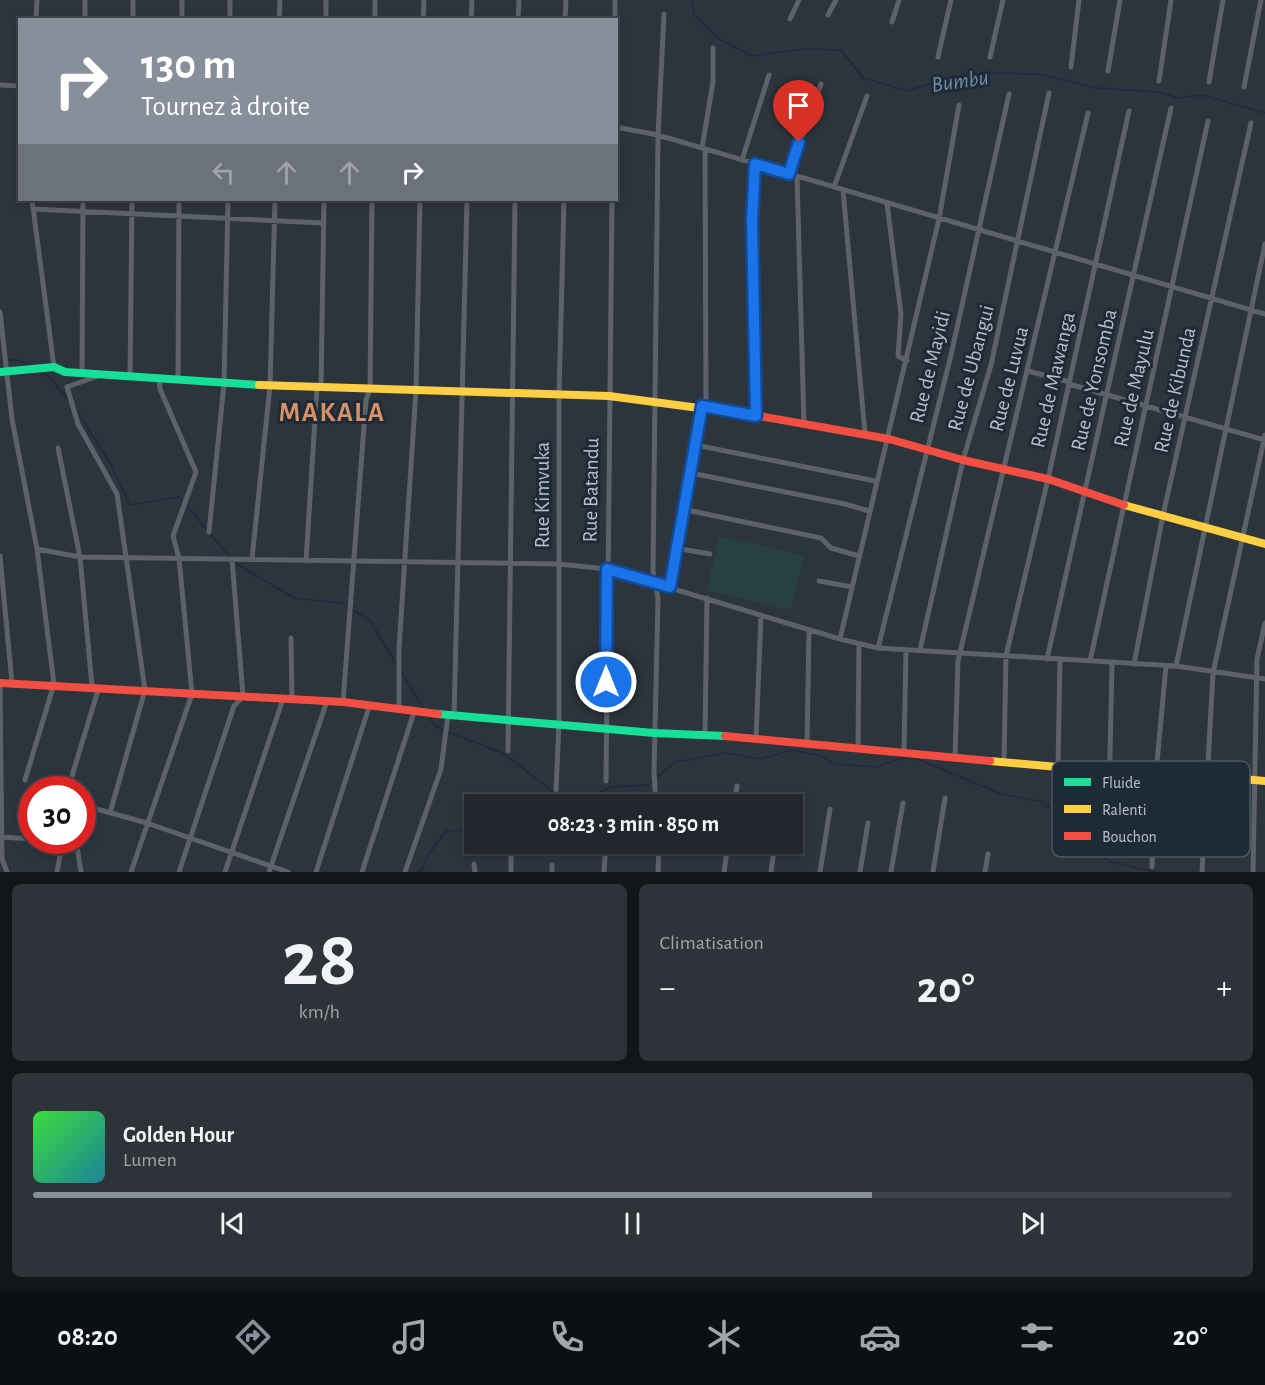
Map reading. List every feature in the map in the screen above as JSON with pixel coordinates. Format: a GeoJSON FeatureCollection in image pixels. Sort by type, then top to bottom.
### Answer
{"type":"FeatureCollection","features":[{"type":"Feature","properties":{"kind":"street"},"geometry":{"type":"LineString","coordinates":[[36,18],[37,0]]}},
{"type":"Feature","properties":{"kind":"street"},"geometry":{"type":"LineString","coordinates":[[85,0],[85,18]]}},
{"type":"Feature","properties":{"kind":"street"},"geometry":{"type":"LineString","coordinates":[[133,0],[133,18]]}},
{"type":"Feature","properties":{"kind":"street"},"geometry":{"type":"LineString","coordinates":[[182,0],[182,18]]}},
{"type":"Feature","properties":{"kind":"street"},"geometry":{"type":"LineString","coordinates":[[230,0],[230,18]]}},
{"type":"Feature","properties":{"kind":"street"},"geometry":{"type":"LineString","coordinates":[[279,18],[280,0]]}},
{"type":"Feature","properties":{"kind":"street"},"geometry":{"type":"LineString","coordinates":[[326,0],[326,18]]}},
{"type":"Feature","properties":{"kind":"street"},"geometry":{"type":"LineString","coordinates":[[375,0],[375,18]]}},
{"type":"Feature","properties":{"kind":"street"},"geometry":{"type":"LineString","coordinates":[[423,18],[424,0]]}},
{"type":"Feature","properties":{"kind":"street"},"geometry":{"type":"LineString","coordinates":[[471,18],[472,0]]}},
{"type":"Feature","properties":{"kind":"street"},"geometry":{"type":"LineString","coordinates":[[518,18],[519,0]]}},
{"type":"Feature","properties":{"kind":"street"},"geometry":{"type":"LineString","coordinates":[[566,0],[566,18]]}},
{"type":"Feature","properties":{"kind":"street"},"geometry":{"type":"LineString","coordinates":[[615,0],[615,18]]}},
{"type":"Feature","properties":{"kind":"street"},"geometry":{"type":"LineString","coordinates":[[790,19],[799,0]]}},
{"type":"Feature","properties":{"kind":"street"},"geometry":{"type":"LineString","coordinates":[[828,15],[837,0]]}},
{"type":"Feature","properties":{"kind":"street"},"geometry":{"type":"LineString","coordinates":[[892,22],[899,0]]}},
{"type":"Feature","properties":{"kind":"street"},"geometry":{"type":"LineString","coordinates":[[938,57],[951,0]]}},
{"type":"Feature","properties":{"kind":"street"},"geometry":{"type":"LineString","coordinates":[[990,57],[1003,0]]}},
{"type":"Feature","properties":{"kind":"street"},"geometry":{"type":"LineString","coordinates":[[1071,67],[1079,0]]}},
{"type":"Feature","properties":{"kind":"street"},"geometry":{"type":"LineString","coordinates":[[1108,71],[1120,0]]}},
{"type":"Feature","properties":{"kind":"street"},"geometry":{"type":"LineString","coordinates":[[1159,81],[1172,0]]}},
{"type":"Feature","properties":{"kind":"street"},"geometry":{"type":"LineString","coordinates":[[1209,82],[1224,0]]}},
{"type":"Feature","properties":{"kind":"street"},"geometry":{"type":"LineString","coordinates":[[1244,87],[1261,0]]}},
{"type":"Feature","properties":{"kind":"street"},"geometry":{"type":"LineString","coordinates":[[656,794],[654,733],[658,598],[652,571],[658,135],[664,14]]}},
{"type":"Feature","properties":{"kind":"street"},"geometry":{"type":"LineString","coordinates":[[670,587],[682,509],[704,406],[703,149],[713,82],[713,48]]}},
{"type":"Feature","properties":{"kind":"street"},"geometry":{"type":"LineString","coordinates":[[742,160],[769,75]]}},
{"type":"Feature","properties":{"kind":"street"},"geometry":{"type":"LineString","coordinates":[[789,174],[821,84]]}},
{"type":"Feature","properties":{"kind":"street"},"geometry":{"type":"LineString","coordinates":[[0,85],[18,86]]}},
{"type":"Feature","properties":{"kind":"street","name":"Rue de Ubangui"},"geometry":{"type":"LineString","coordinates":[[920,650],[963,460],[991,365],[1049,93]]}},
{"type":"Feature","properties":{"kind":"street","name":"Rue de Mayidi"},"geometry":{"type":"LineString","coordinates":[[878,648],[980,229],[1009,94]]}},
{"type":"Feature","properties":{"kind":"street"},"geometry":{"type":"LineString","coordinates":[[834,187],[867,96]]}},
{"type":"Feature","properties":{"kind":"street"},"geometry":{"type":"LineString","coordinates":[[840,639],[875,481],[889,439],[939,219],[959,105]]}},
{"type":"Feature","properties":{"kind":"street","name":"Rue de Yonsomba"},"geometry":{"type":"LineString","coordinates":[[1047,658],[1135,276],[1171,108]]}},
{"type":"Feature","properties":{"kind":"street","name":"Rue de Mawanga"},"geometry":{"type":"LineString","coordinates":[[1004,761],[1006,656],[1048,479],[1129,111]]}},
{"type":"Feature","properties":{"kind":"street","name":"Rue de Luvua"},"geometry":{"type":"LineString","coordinates":[[955,758],[957,668],[960,653],[1057,253],[1088,112]]}},
{"type":"Feature","properties":{"kind":"street","name":"Rue de Mayulu"},"geometry":{"type":"LineString","coordinates":[[1090,661],[1208,121]]}},
{"type":"Feature","properties":{"kind":"street","name":"Rue de Kibunda"},"geometry":{"type":"LineString","coordinates":[[1134,664],[1163,515],[1251,123]]}},
{"type":"Feature","properties":{"kind":"street"},"geometry":{"type":"LineString","coordinates":[[618,127],[658,135],[1265,314]]}},
{"type":"Feature","properties":{"kind":"street"},"geometry":{"type":"LineString","coordinates":[[755,164],[752,221],[756,416]]}},
{"type":"Feature","properties":{"kind":"street"},"geometry":{"type":"LineString","coordinates":[[797,176],[804,425]]}},
{"type":"Feature","properties":{"kind":"street"},"geometry":{"type":"LineString","coordinates":[[843,190],[866,434]]}},
{"type":"Feature","properties":{"kind":"street"},"geometry":{"type":"LineString","coordinates":[[32,201],[54,367]]}},
{"type":"Feature","properties":{"kind":"street"},"geometry":{"type":"LineString","coordinates":[[82,373],[83,201]]}},
{"type":"Feature","properties":{"kind":"street"},"geometry":{"type":"LineString","coordinates":[[130,378],[132,201]]}},
{"type":"Feature","properties":{"kind":"street"},"geometry":{"type":"LineString","coordinates":[[178,380],[179,201]]}},
{"type":"Feature","properties":{"kind":"street"},"geometry":{"type":"LineString","coordinates":[[209,532],[224,384],[228,201]]}},
{"type":"Feature","properties":{"kind":"street"},"geometry":{"type":"LineString","coordinates":[[252,559],[270,386],[274,201]]}},
{"type":"Feature","properties":{"kind":"street"},"geometry":{"type":"LineString","coordinates":[[306,561],[319,387],[324,201]]}},
{"type":"Feature","properties":{"kind":"street"},"geometry":{"type":"LineString","coordinates":[[344,702],[366,400],[370,388],[372,201]]}},
{"type":"Feature","properties":{"kind":"street"},"geometry":{"type":"LineString","coordinates":[[399,710],[399,648],[416,390],[420,201]]}},
{"type":"Feature","properties":{"kind":"street"},"geometry":{"type":"LineString","coordinates":[[405,872],[441,769],[451,715],[467,201]]}},
{"type":"Feature","properties":{"kind":"street"},"geometry":{"type":"LineString","coordinates":[[508,751],[515,201]]}},
{"type":"Feature","properties":{"kind":"street","name":"Rue Kimvuka"},"geometry":{"type":"LineString","coordinates":[[556,790],[559,724],[559,395],[564,201]]}},
{"type":"Feature","properties":{"kind":"street","name":"Rue Batandu"},"geometry":{"type":"LineString","coordinates":[[606,781],[612,201]]}},
{"type":"Feature","properties":{"kind":"street"},"geometry":{"type":"LineString","coordinates":[[887,204],[901,314],[898,356],[907,361]]}},
{"type":"Feature","properties":{"kind":"street"},"geometry":{"type":"LineString","coordinates":[[33,209],[323,224]]}},
{"type":"Feature","properties":{"kind":"street"},"geometry":{"type":"LineString","coordinates":[[1176,666],[1265,244]]}},
{"type":"Feature","properties":{"kind":"street"},"geometry":{"type":"LineString","coordinates":[[0,312],[3,372],[37,549],[54,684],[26,776]]}},
{"type":"Feature","properties":{"kind":"street"},"geometry":{"type":"LineString","coordinates":[[3,372],[54,367],[65,372],[224,384],[609,396],[704,406],[889,439],[963,460],[1048,479],[1125,505],[1265,544]]}},
{"type":"Feature","properties":{"kind":"street"},"geometry":{"type":"LineString","coordinates":[[1028,371],[1265,438],[1213,673],[1209,761]]}},
{"type":"Feature","properties":{"kind":"street"},"geometry":{"type":"LineString","coordinates":[[101,375],[67,387],[78,424],[117,494],[145,690],[110,813]]}},
{"type":"Feature","properties":{"kind":"street"},"geometry":{"type":"LineString","coordinates":[[131,872],[192,694],[179,558],[173,536],[196,472],[160,389],[159,379]]}},
{"type":"Feature","properties":{"kind":"street"},"geometry":{"type":"LineString","coordinates":[[696,445],[875,481]]}},
{"type":"Feature","properties":{"kind":"street"},"geometry":{"type":"LineString","coordinates":[[58,448],[80,557],[96,687],[72,776]]}},
{"type":"Feature","properties":{"kind":"street"},"geometry":{"type":"LineString","coordinates":[[691,473],[845,504],[869,511]]}},
{"type":"Feature","properties":{"kind":"street"},"geometry":{"type":"LineString","coordinates":[[682,509],[821,538],[831,548],[859,556]]}},
{"type":"Feature","properties":{"kind":"street"},"geometry":{"type":"LineString","coordinates":[[675,548],[710,554]]}},
{"type":"Feature","properties":{"kind":"street"},"geometry":{"type":"LineString","coordinates":[[37,549],[80,557],[354,560],[510,566],[558,564],[607,569],[809,630],[878,648],[1176,666],[1265,679]]}},
{"type":"Feature","properties":{"kind":"street"},"geometry":{"type":"LineString","coordinates":[[0,556],[12,683]]}},
{"type":"Feature","properties":{"kind":"street"},"geometry":{"type":"LineString","coordinates":[[232,559],[243,696]]}},
{"type":"Feature","properties":{"kind":"street"},"geometry":{"type":"LineString","coordinates":[[819,581],[852,587]]}},
{"type":"Feature","properties":{"kind":"street"},"geometry":{"type":"LineString","coordinates":[[705,734],[707,598]]}},
{"type":"Feature","properties":{"kind":"street"},"geometry":{"type":"LineString","coordinates":[[756,738],[761,616]]}},
{"type":"Feature","properties":{"kind":"street"},"geometry":{"type":"LineString","coordinates":[[1253,872],[1257,659],[1265,623]]}},
{"type":"Feature","properties":{"kind":"street"},"geometry":{"type":"LineString","coordinates":[[807,743],[809,630]]}},
{"type":"Feature","properties":{"kind":"street"},"geometry":{"type":"LineString","coordinates":[[291,638],[292,700]]}},
{"type":"Feature","properties":{"kind":"street"},"geometry":{"type":"LineString","coordinates":[[858,747],[859,644]]}},
{"type":"Feature","properties":{"kind":"street"},"geometry":{"type":"LineString","coordinates":[[904,751],[906,650]]}},
{"type":"Feature","properties":{"kind":"street"},"geometry":{"type":"LineString","coordinates":[[1058,761],[1060,660]]}},
{"type":"Feature","properties":{"kind":"street"},"geometry":{"type":"LineString","coordinates":[[1108,761],[1112,663]]}},
{"type":"Feature","properties":{"kind":"street"},"geometry":{"type":"LineString","coordinates":[[1157,761],[1166,666]]}},
{"type":"Feature","properties":{"kind":"street"},"geometry":{"type":"LineString","coordinates":[[7,872],[1,860],[0,684],[54,684],[344,702],[414,712],[654,733],[756,738],[1052,766]]}},
{"type":"Feature","properties":{"kind":"street"},"geometry":{"type":"LineString","coordinates":[[179,872],[235,703],[243,696]]}},
{"type":"Feature","properties":{"kind":"street"},"geometry":{"type":"LineString","coordinates":[[225,872],[283,699]]}},
{"type":"Feature","properties":{"kind":"street"},"geometry":{"type":"LineString","coordinates":[[270,869],[327,701]]}},
{"type":"Feature","properties":{"kind":"street"},"geometry":{"type":"LineString","coordinates":[[316,872],[369,706]]}},
{"type":"Feature","properties":{"kind":"street"},"geometry":{"type":"LineString","coordinates":[[362,872],[414,712]]}},
{"type":"Feature","properties":{"kind":"street"},"geometry":{"type":"LineString","coordinates":[[1250,780],[1265,781]]}},
{"type":"Feature","properties":{"kind":"street"},"geometry":{"type":"LineString","coordinates":[[736,794],[737,786]]}},
{"type":"Feature","properties":{"kind":"street"},"geometry":{"type":"LineString","coordinates":[[933,872],[945,798]]}},
{"type":"Feature","properties":{"kind":"street"},"geometry":{"type":"LineString","coordinates":[[891,872],[903,803]]}},
{"type":"Feature","properties":{"kind":"street"},"geometry":{"type":"LineString","coordinates":[[96,809],[191,837],[270,869],[288,872]]}},
{"type":"Feature","properties":{"kind":"street"},"geometry":{"type":"LineString","coordinates":[[820,872],[830,809]]}},
{"type":"Feature","properties":{"kind":"street"},"geometry":{"type":"LineString","coordinates":[[860,872],[868,824]]}},
{"type":"Feature","properties":{"kind":"street"},"geometry":{"type":"LineString","coordinates":[[2,837],[18,838]]}},
{"type":"Feature","properties":{"kind":"street"},"geometry":{"type":"LineString","coordinates":[[57,872],[60,854]]}},
{"type":"Feature","properties":{"kind":"street"},"geometry":{"type":"LineString","coordinates":[[78,854],[81,872]]}},
{"type":"Feature","properties":{"kind":"street"},"geometry":{"type":"LineString","coordinates":[[511,854],[511,872]]}},
{"type":"Feature","properties":{"kind":"street"},"geometry":{"type":"LineString","coordinates":[[604,872],[605,854]]}},
{"type":"Feature","properties":{"kind":"street"},"geometry":{"type":"LineString","coordinates":[[658,854],[658,872]]}},
{"type":"Feature","properties":{"kind":"street"},"geometry":{"type":"LineString","coordinates":[[724,872],[726,854]]}},
{"type":"Feature","properties":{"kind":"street"},"geometry":{"type":"LineString","coordinates":[[771,872],[774,854]]}},
{"type":"Feature","properties":{"kind":"street"},"geometry":{"type":"LineString","coordinates":[[985,872],[988,854]]}},
{"type":"Feature","properties":{"kind":"street"},"geometry":{"type":"LineString","coordinates":[[1152,857],[1152,867]]}},
{"type":"Feature","properties":{"kind":"street"},"geometry":{"type":"LineString","coordinates":[[1202,872],[1203,857]]}},
{"type":"Feature","properties":{"kind":"street"},"geometry":{"type":"LineString","coordinates":[[474,864],[475,872]]}},
{"type":"Feature","properties":{"kind":"street"},"geometry":{"type":"LineString","coordinates":[[552,865],[552,872]]}},
{"type":"Feature","properties":{"kind":"green space"},"geometry":{"type":"Polygon","coordinates":[[[719,536],[804,556],[791,610],[707,590],[719,536]]]}},
{"type":"Feature","properties":{"kind":"waterway","name":"Bumbu"},"geometry":{"type":"LineString","coordinates":[[692,0],[694,15],[716,37],[752,56],[805,49],[841,50],[863,78],[907,91],[949,78],[989,73],[1039,74],[1097,88],[1159,92],[1178,98],[1202,95],[1265,113]]}},
{"type":"Feature","properties":{"kind":"waterway"},"geometry":{"type":"LineString","coordinates":[[7,360],[19,360],[30,366]]}},
{"type":"Feature","properties":{"kind":"waterway"},"geometry":{"type":"LineString","coordinates":[[40,371],[48,376],[68,399]]}},
{"type":"Feature","properties":{"kind":"waterway"},"geometry":{"type":"LineString","coordinates":[[76,410],[111,464],[130,505],[179,497],[184,502]]}},
{"type":"Feature","properties":{"kind":"waterway"},"geometry":{"type":"LineString","coordinates":[[187,506],[207,530]]}},
{"type":"Feature","properties":{"kind":"waterway"},"geometry":{"type":"LineString","coordinates":[[210,534],[230,557]]}},
{"type":"Feature","properties":{"kind":"waterway"},"geometry":{"type":"LineString","coordinates":[[235,563],[294,598],[341,603],[348,607]]}},
{"type":"Feature","properties":{"kind":"waterway"},"geometry":{"type":"LineString","coordinates":[[352,610],[370,620],[397,666]]}},
{"type":"Feature","properties":{"kind":"waterway"},"geometry":{"type":"LineString","coordinates":[[401,672],[424,709]]}},
{"type":"Feature","properties":{"kind":"waterway"},"geometry":{"type":"LineString","coordinates":[[428,715],[434,725],[444,730]]}},
{"type":"Feature","properties":{"kind":"waterway"},"geometry":{"type":"LineString","coordinates":[[448,732],[503,753],[560,797],[592,796],[612,787],[648,785],[652,781]]}},
{"type":"Feature","properties":{"kind":"waterway"},"geometry":{"type":"LineString","coordinates":[[656,778],[675,762],[726,753],[760,759],[792,750],[822,756],[835,764],[876,767],[904,757],[920,760],[1001,794],[1043,802],[1052,810]]}},
{"type":"Feature","properties":{"kind":"waterway"},"geometry":{"type":"LineString","coordinates":[[417,872],[422,870],[428,855],[446,831],[464,830]]}},
{"type":"Feature","properties":{"kind":"waterway"},"geometry":{"type":"LineString","coordinates":[[1105,857],[1109,861],[1154,872]]}},
{"type":"Feature","properties":{"kind":"traffic: fast"},"geometry":{"type":"LineString","coordinates":[[0,372],[54,367],[65,372],[259,385]]}},
{"type":"Feature","properties":{"kind":"traffic: fast"},"geometry":{"type":"LineString","coordinates":[[438,714],[654,733],[725,736]]}},
{"type":"Feature","properties":{"kind":"traffic: slow"},"geometry":{"type":"LineString","coordinates":[[259,385],[609,396],[759,416]]}},
{"type":"Feature","properties":{"kind":"traffic: slow"},"geometry":{"type":"LineString","coordinates":[[1124,505],[1265,544]]}},
{"type":"Feature","properties":{"kind":"traffic: slow"},"geometry":{"type":"LineString","coordinates":[[990,761],[1052,766]]}},
{"type":"Feature","properties":{"kind":"traffic: slow"},"geometry":{"type":"LineString","coordinates":[[1250,780],[1265,781]]}},
{"type":"Feature","properties":{"kind":"traffic: jam"},"geometry":{"type":"LineString","coordinates":[[759,416],[889,439],[963,460],[1048,479],[1124,505]]}},
{"type":"Feature","properties":{"kind":"traffic: jam"},"geometry":{"type":"LineString","coordinates":[[0,683],[343,702],[438,714]]}},
{"type":"Feature","properties":{"kind":"traffic: jam"},"geometry":{"type":"LineString","coordinates":[[725,736],[990,761]]}},
{"type":"Feature","properties":{"kind":"district","name":"MAKALA"},"geometry":{"type":"Point","coordinates":[332,412]}},
{"type":"Feature","properties":{"kind":"route"},"geometry":{"type":"LineString","coordinates":[[606,682],[607,569],[670,587],[675,548],[702,406],[756,416],[752,221],[755,164],[789,174],[799,142]]}}]}
